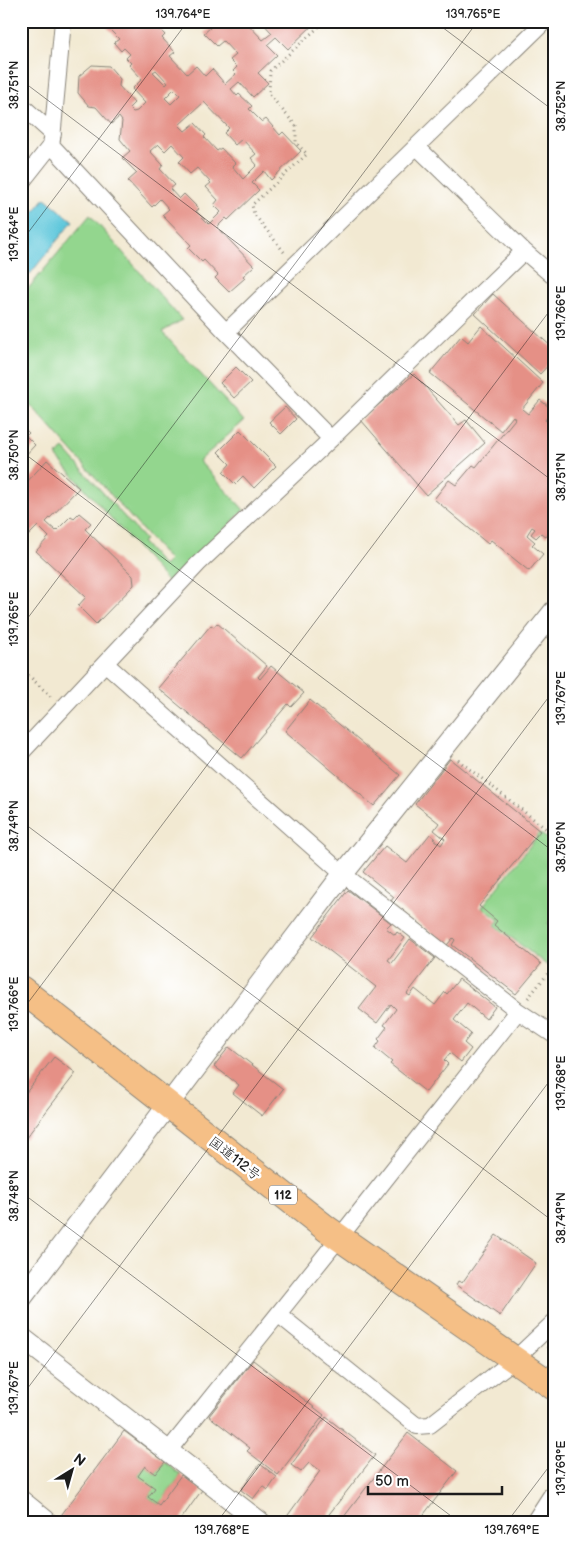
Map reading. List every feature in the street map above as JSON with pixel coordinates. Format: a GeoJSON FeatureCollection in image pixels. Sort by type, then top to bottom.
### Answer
{"type":"FeatureCollection","features":[{"type":"Feature","properties":{"kind":"highway","name":"国道112号"},"geometry":{"type":"LineString","coordinates":[[21,989],[339,1238],[554,1387]]}},
{"type":"Feature","properties":{"kind":"street"},"geometry":{"type":"LineString","coordinates":[[21,183],[52,139],[62,21]]}},
{"type":"Feature","properties":{"kind":"street"},"geometry":{"type":"LineString","coordinates":[[226,332],[545,21]]}},
{"type":"Feature","properties":{"kind":"street"},"geometry":{"type":"LineString","coordinates":[[21,106],[226,332],[331,439]]}},
{"type":"Feature","properties":{"kind":"street"},"geometry":{"type":"LineString","coordinates":[[417,146],[524,251],[554,277]]}},
{"type":"Feature","properties":{"kind":"street"},"geometry":{"type":"LineString","coordinates":[[21,753],[198,564],[331,439],[524,251]]}},
{"type":"Feature","properties":{"kind":"street"},"geometry":{"type":"LineString","coordinates":[[21,1299],[343,874],[553,615]]}},
{"type":"Feature","properties":{"kind":"street"},"geometry":{"type":"LineString","coordinates":[[106,664],[343,874],[518,1011],[554,1035]]}},
{"type":"Feature","properties":{"kind":"street"},"geometry":{"type":"LineString","coordinates":[[169,1450],[518,1011]]}},
{"type":"Feature","properties":{"kind":"street"},"geometry":{"type":"LineString","coordinates":[[278,1314],[417,1426],[430,1424],[515,1359],[554,1322]]}},
{"type":"Feature","properties":{"kind":"street"},"geometry":{"type":"LineString","coordinates":[[21,1336],[260,1522]]}},
{"type":"Feature","properties":{"kind":"street"},"geometry":{"type":"LineString","coordinates":[[534,1522],[554,1491]]}},
{"type":"Feature","properties":{"kind":"street"},"geometry":{"type":"LineString","coordinates":[[21,1498],[47,1519]]}},
{"type":"Feature","properties":{"kind":"path"},"geometry":{"type":"LineString","coordinates":[[285,253],[254,214],[252,205],[307,154],[296,143],[296,126],[269,94],[270,71],[323,23]]}},
{"type":"Feature","properties":{"kind":"path"},"geometry":{"type":"LineString","coordinates":[[21,668],[63,709]]}},
{"type":"Feature","properties":{"kind":"path"},"geometry":{"type":"LineString","coordinates":[[444,749],[554,835]]}},
{"type":"Feature","properties":{"kind":"path"},"geometry":{"type":"LineString","coordinates":[[518,1011],[554,966]]}},
{"type":"Feature","properties":{"kind":"green space"},"geometry":{"type":"Polygon","coordinates":[[[90,215],[182,320],[162,332],[244,421],[199,461],[244,510],[170,585],[56,456],[64,449],[145,540],[142,542],[163,566],[169,560],[21,394],[21,297],[90,215]]]}},
{"type":"Feature","properties":{"kind":"green space"},"geometry":{"type":"Polygon","coordinates":[[[540,833],[554,844],[554,916],[548,923],[554,928],[554,958],[548,966],[495,925],[499,920],[482,907],[540,833]]]}},
{"type":"Feature","properties":{"kind":"green space"},"geometry":{"type":"Polygon","coordinates":[[[165,1462],[181,1475],[159,1505],[148,1497],[154,1489],[138,1476],[145,1466],[155,1474],[165,1462]]]}},
{"type":"Feature","properties":{"kind":"water"},"geometry":{"type":"Polygon","coordinates":[[[45,198],[73,221],[30,274],[21,267],[21,228],[45,198]]]}},
{"type":"Feature","properties":{"kind":"building"},"geometry":{"type":"Polygon","coordinates":[[[111,21],[152,21],[165,35],[162,38],[175,52],[170,56],[187,74],[196,66],[205,76],[212,69],[225,84],[236,74],[233,71],[237,67],[230,60],[236,55],[223,41],[217,46],[204,33],[210,28],[204,21],[245,21],[263,40],[272,33],[261,21],[317,21],[288,49],[276,37],[267,45],[277,55],[258,73],[268,83],[253,97],[239,82],[231,89],[237,96],[239,94],[252,106],[249,109],[262,122],[266,119],[280,135],[283,132],[301,151],[271,180],[264,171],[252,183],[259,190],[228,220],[226,218],[217,227],[254,266],[243,276],[245,278],[229,292],[215,278],[218,275],[204,260],[202,262],[188,248],[191,245],[162,215],[169,209],[160,199],[152,207],[128,181],[137,173],[122,158],[130,151],[120,139],[122,121],[119,117],[111,124],[96,107],[89,106],[78,93],[79,76],[92,65],[109,66],[120,79],[119,86],[134,103],[129,108],[133,112],[137,111],[145,103],[132,89],[142,79],[129,65],[131,63],[126,58],[130,54],[124,48],[121,51],[114,43],[119,39],[106,26],[111,21]],[[156,70],[153,72],[166,85],[168,83],[156,70]],[[174,89],[165,98],[171,104],[180,95],[174,89]],[[204,102],[179,125],[185,131],[195,123],[206,135],[204,137],[217,151],[221,148],[235,163],[232,166],[243,179],[257,165],[251,158],[256,154],[242,139],[235,145],[224,133],[229,128],[204,102]],[[158,144],[150,151],[163,165],[160,169],[175,185],[170,189],[179,199],[184,194],[199,209],[196,211],[209,224],[221,212],[214,205],[218,200],[206,187],[211,183],[197,168],[190,174],[179,162],[184,157],[172,144],[165,151],[158,144]]]}},
{"type":"Feature","properties":{"kind":"building"},"geometry":{"type":"Polygon","coordinates":[[[493,294],[554,349],[554,359],[540,374],[475,314],[493,294]]]}},
{"type":"Feature","properties":{"kind":"building"},"geometry":{"type":"Polygon","coordinates":[[[481,326],[543,383],[522,409],[528,414],[540,400],[553,410],[545,420],[554,427],[554,527],[546,537],[541,533],[536,538],[531,534],[535,529],[532,527],[527,535],[535,542],[532,545],[543,554],[529,571],[491,540],[488,544],[434,499],[449,480],[456,485],[473,465],[476,467],[515,419],[513,416],[501,431],[430,373],[461,336],[468,342],[481,326]]]}},
{"type":"Feature","properties":{"kind":"building"},"geometry":{"type":"Polygon","coordinates":[[[236,367],[251,382],[234,398],[220,383],[236,367]]]}},
{"type":"Feature","properties":{"kind":"building"},"geometry":{"type":"Polygon","coordinates":[[[414,374],[459,425],[466,420],[485,443],[426,495],[361,420],[414,374]]]}},
{"type":"Feature","properties":{"kind":"building"},"geometry":{"type":"Polygon","coordinates":[[[285,407],[296,419],[281,434],[269,422],[285,407]]]}},
{"type":"Feature","properties":{"kind":"building"},"geometry":{"type":"Polygon","coordinates":[[[21,425],[29,433],[26,436],[35,445],[21,460],[21,425]]]}},
{"type":"Feature","properties":{"kind":"building"},"geometry":{"type":"Polygon","coordinates":[[[240,430],[276,466],[254,488],[243,476],[235,484],[223,472],[230,464],[218,452],[240,430]]]}},
{"type":"Feature","properties":{"kind":"building"},"geometry":{"type":"Polygon","coordinates":[[[47,460],[79,488],[46,522],[56,531],[71,516],[74,518],[79,513],[91,523],[85,529],[133,576],[134,585],[96,624],[78,606],[86,597],[36,551],[49,537],[38,526],[21,543],[21,506],[28,498],[21,492],[21,480],[25,484],[47,460]]]}},
{"type":"Feature","properties":{"kind":"building"},"geometry":{"type":"Polygon","coordinates":[[[217,623],[267,666],[258,677],[260,679],[271,666],[304,693],[291,707],[288,704],[242,758],[158,688],[211,625],[214,627],[217,623]]]}},
{"type":"Feature","properties":{"kind":"building"},"geometry":{"type":"Polygon","coordinates":[[[310,700],[400,775],[374,806],[285,731],[310,700]]]}},
{"type":"Feature","properties":{"kind":"building"},"geometry":{"type":"Polygon","coordinates":[[[450,759],[540,831],[479,906],[497,921],[494,925],[541,964],[516,994],[452,945],[455,940],[453,938],[447,945],[391,901],[394,897],[363,872],[385,846],[407,863],[430,834],[441,845],[445,839],[434,830],[439,823],[415,804],[450,759]]]}},
{"type":"Feature","properties":{"kind":"building"},"geometry":{"type":"Polygon","coordinates":[[[348,890],[391,923],[386,928],[395,935],[397,932],[405,938],[388,960],[392,963],[410,939],[435,958],[407,994],[410,996],[415,989],[435,1005],[459,979],[495,1007],[486,1019],[467,1003],[454,1020],[471,1034],[464,1043],[471,1049],[461,1062],[450,1053],[444,1060],[448,1064],[426,1092],[390,1064],[392,1062],[375,1048],[380,1041],[378,1039],[387,1027],[384,1025],[396,1009],[391,1004],[377,1023],[359,1009],[376,987],[312,937],[348,890]]]}},
{"type":"Feature","properties":{"kind":"building"},"geometry":{"type":"Polygon","coordinates":[[[229,1047],[283,1089],[262,1116],[233,1093],[239,1085],[214,1066],[229,1047]]]}},
{"type":"Feature","properties":{"kind":"building"},"geometry":{"type":"Polygon","coordinates":[[[54,1057],[76,1073],[25,1139],[21,1136],[21,1099],[54,1057]]]}},
{"type":"Feature","properties":{"kind":"building"},"geometry":{"type":"Polygon","coordinates":[[[496,1235],[536,1263],[500,1316],[456,1285],[458,1281],[462,1283],[496,1235]]]}},
{"type":"Feature","properties":{"kind":"building"},"geometry":{"type":"Polygon","coordinates":[[[554,1338],[554,1352],[547,1347],[554,1338]]]}},
{"type":"Feature","properties":{"kind":"building"},"geometry":{"type":"Polygon","coordinates":[[[253,1360],[324,1415],[278,1475],[247,1451],[250,1448],[209,1416],[253,1360]]]}},
{"type":"Feature","properties":{"kind":"building"},"geometry":{"type":"Polygon","coordinates":[[[326,1417],[375,1455],[323,1522],[283,1522],[320,1471],[309,1463],[301,1472],[291,1465],[326,1417]]]}},
{"type":"Feature","properties":{"kind":"building"},"geometry":{"type":"Polygon","coordinates":[[[124,1431],[165,1462],[155,1474],[145,1466],[138,1476],[155,1488],[148,1497],[159,1505],[181,1475],[202,1490],[179,1522],[56,1522],[124,1431]]]}},
{"type":"Feature","properties":{"kind":"building"},"geometry":{"type":"Polygon","coordinates":[[[408,1433],[457,1471],[418,1522],[340,1522],[408,1433]]]}},
{"type":"Feature","properties":{"kind":"building"},"geometry":{"type":"Polygon","coordinates":[[[260,1464],[277,1477],[268,1490],[263,1486],[253,1499],[241,1490],[260,1464]]]}}]}
